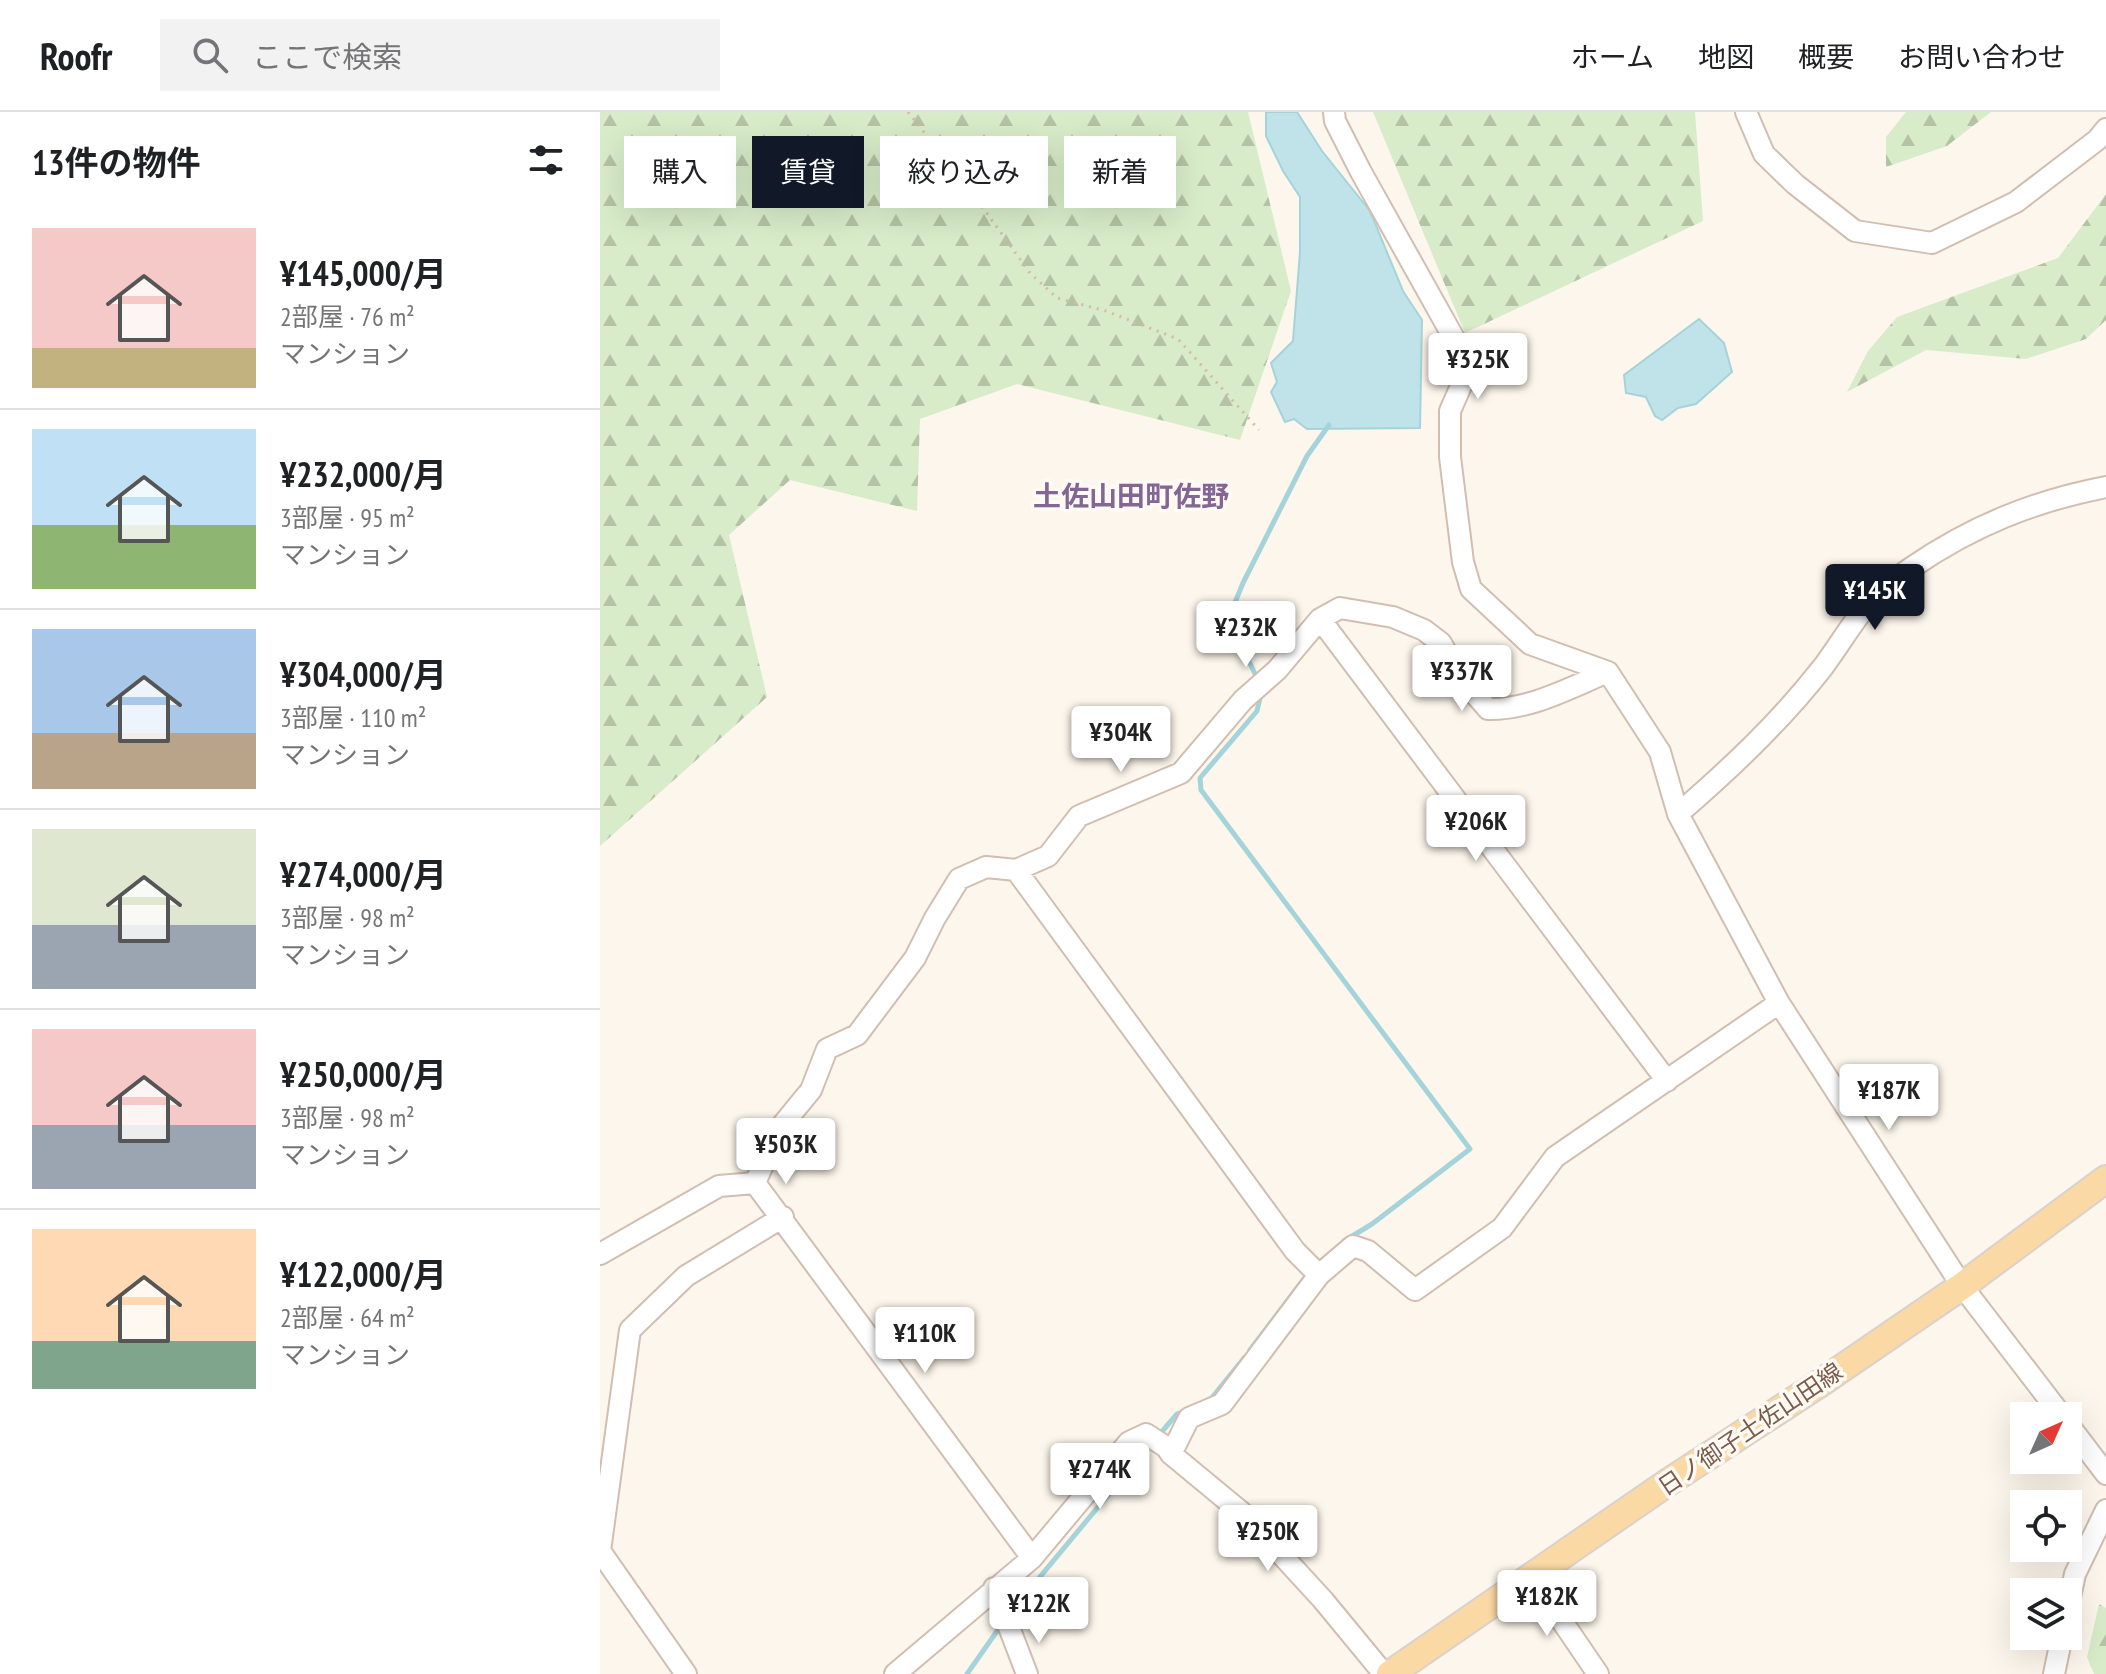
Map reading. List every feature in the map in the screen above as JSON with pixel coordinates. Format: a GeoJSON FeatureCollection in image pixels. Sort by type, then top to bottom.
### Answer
{"type":"FeatureCollection","features":[{"type":"Feature","properties":{"kind":"main road","name":"日ノ御子土佐山田線"},"geometry":{"type":"LineString","coordinates":[[1390,1674],[1667,1483],[1962,1286],[2106,1179]]}},
{"type":"Feature","properties":{"kind":"street"},"geometry":{"type":"LineString","coordinates":[[1334,112],[1335,121],[1361,172],[1460,349],[1466,369],[1450,411],[1450,457],[1463,562],[1471,589],[1530,644],[1608,672],[1660,752],[1678,814],[1779,1003],[1962,1286],[2051,1402]]}},
{"type":"Feature","properties":{"kind":"street"},"geometry":{"type":"LineString","coordinates":[[1746,112],[1764,154],[1795,184],[1855,231],[1932,243],[2016,202],[2097,140],[2106,129]]}},
{"type":"Feature","properties":{"kind":"street"},"geometry":{"type":"LineString","coordinates":[[1678,814],[1739,761],[1776,722],[1822,668],[1878,591],[1929,556],[1992,521],[2055,497],[2106,487]]}},
{"type":"Feature","properties":{"kind":"street"},"geometry":{"type":"LineString","coordinates":[[755,1183],[779,1129],[811,1090],[827,1049],[857,1035],[915,958],[959,879],[986,867],[1016,870],[1048,856],[1079,816],[1181,773],[1243,700],[1277,670],[1320,619],[1340,608],[1393,617],[1424,630],[1441,643],[1460,677],[1488,709],[1508,710],[1532,703],[1608,672]]}},
{"type":"Feature","properties":{"kind":"street"},"geometry":{"type":"LineString","coordinates":[[1320,619],[1667,1081]]}},
{"type":"Feature","properties":{"kind":"street"},"geometry":{"type":"LineString","coordinates":[[1016,870],[1295,1251],[1319,1275]]}},
{"type":"Feature","properties":{"kind":"street"},"geometry":{"type":"LineString","coordinates":[[1168,1450],[1189,1418],[1222,1404],[1319,1275],[1353,1246],[1368,1251],[1415,1290],[1502,1228],[1555,1157],[1779,1003]]}},
{"type":"Feature","properties":{"kind":"street"},"geometry":{"type":"LineString","coordinates":[[755,1183],[1032,1558]]}},
{"type":"Feature","properties":{"kind":"street"},"geometry":{"type":"LineString","coordinates":[[600,1254],[719,1186],[755,1183]]}},
{"type":"Feature","properties":{"kind":"street"},"geometry":{"type":"LineString","coordinates":[[686,1674],[600,1551],[630,1330],[686,1276],[783,1217]]}},
{"type":"Feature","properties":{"kind":"street"},"geometry":{"type":"LineString","coordinates":[[895,1674],[1032,1558],[1129,1442],[1146,1434],[1246,1516],[1323,1600],[1384,1674]]}},
{"type":"Feature","properties":{"kind":"street"},"geometry":{"type":"LineString","coordinates":[[2082,1442],[2106,1474]]}},
{"type":"Feature","properties":{"kind":"street"},"geometry":{"type":"LineString","coordinates":[[2074,1578],[2106,1510]]}},
{"type":"Feature","properties":{"kind":"street"},"geometry":{"type":"LineString","coordinates":[[1532,1577],[1598,1674]]}},
{"type":"Feature","properties":{"kind":"street"},"geometry":{"type":"LineString","coordinates":[[994,1588],[1027,1674]]}},
{"type":"Feature","properties":{"kind":"street"},"geometry":{"type":"LineString","coordinates":[[2054,1674],[2059,1650]]}},
{"type":"Feature","properties":{"kind":"path"},"geometry":{"type":"LineString","coordinates":[[908,112],[1030,273],[1057,298],[1106,311],[1178,339],[1259,430]]}},
{"type":"Feature","properties":{"kind":"green space"},"geometry":{"type":"Polygon","coordinates":[[[600,112],[1248,112],[1291,291],[1240,440],[1017,384],[920,419],[917,511],[790,480],[729,535],[767,697],[600,846],[600,112]]]}},
{"type":"Feature","properties":{"kind":"green space"},"geometry":{"type":"Polygon","coordinates":[[[1373,112],[1695,112],[1703,221],[1465,333],[1373,112]]]}},
{"type":"Feature","properties":{"kind":"green space"},"geometry":{"type":"Polygon","coordinates":[[[1906,112],[1991,112],[1947,146],[1886,167],[1886,137],[1906,112]]]}},
{"type":"Feature","properties":{"kind":"green space"},"geometry":{"type":"Polygon","coordinates":[[[2106,194],[2106,320],[2086,339],[2026,359],[1926,350],[1847,392],[1868,351],[1897,317],[2058,258],[2106,194]]]}},
{"type":"Feature","properties":{"kind":"green space"},"geometry":{"type":"Polygon","coordinates":[[[2099,1604],[2106,1608],[2106,1674],[2094,1674],[2087,1657],[2099,1604]]]}},
{"type":"Feature","properties":{"kind":"water"},"geometry":{"type":"Polygon","coordinates":[[[1266,112],[1297,112],[1322,151],[1370,211],[1403,291],[1422,320],[1420,428],[1307,429],[1294,419],[1285,422],[1271,392],[1277,382],[1271,363],[1293,341],[1300,252],[1300,197],[1266,136],[1266,112]]]}},
{"type":"Feature","properties":{"kind":"water"},"geometry":{"type":"Polygon","coordinates":[[[1699,319],[1724,343],[1732,372],[1696,404],[1678,408],[1662,420],[1655,416],[1646,397],[1626,393],[1624,375],[1699,319]]]}},
{"type":"Feature","properties":{"kind":"waterway"},"geometry":{"type":"LineString","coordinates":[[1258,680],[1233,628],[1231,612],[1307,456],[1329,425]]}},
{"type":"Feature","properties":{"kind":"waterway"},"geometry":{"type":"LineString","coordinates":[[1261,694],[1257,711],[1200,778],[1201,790],[1470,1149],[1372,1224],[1344,1241]]}},
{"type":"Feature","properties":{"kind":"waterway"},"geometry":{"type":"LineString","coordinates":[[1250,1350],[1309,1272]]}},
{"type":"Feature","properties":{"kind":"waterway"},"geometry":{"type":"LineString","coordinates":[[1210,1400],[1244,1358]]}},
{"type":"Feature","properties":{"kind":"waterway"},"geometry":{"type":"LineString","coordinates":[[1159,1435],[1177,1414],[1187,1410]]}},
{"type":"Feature","properties":{"kind":"waterway"},"geometry":{"type":"LineString","coordinates":[[1010,1613],[1152,1442]]}},
{"type":"Feature","properties":{"kind":"waterway"},"geometry":{"type":"LineString","coordinates":[[967,1674],[1002,1624]]}},
{"type":"Feature","properties":{"kind":"district","name":"土佐山田町佐野"},"geometry":{"type":"Point","coordinates":[1131,495]}}]}
